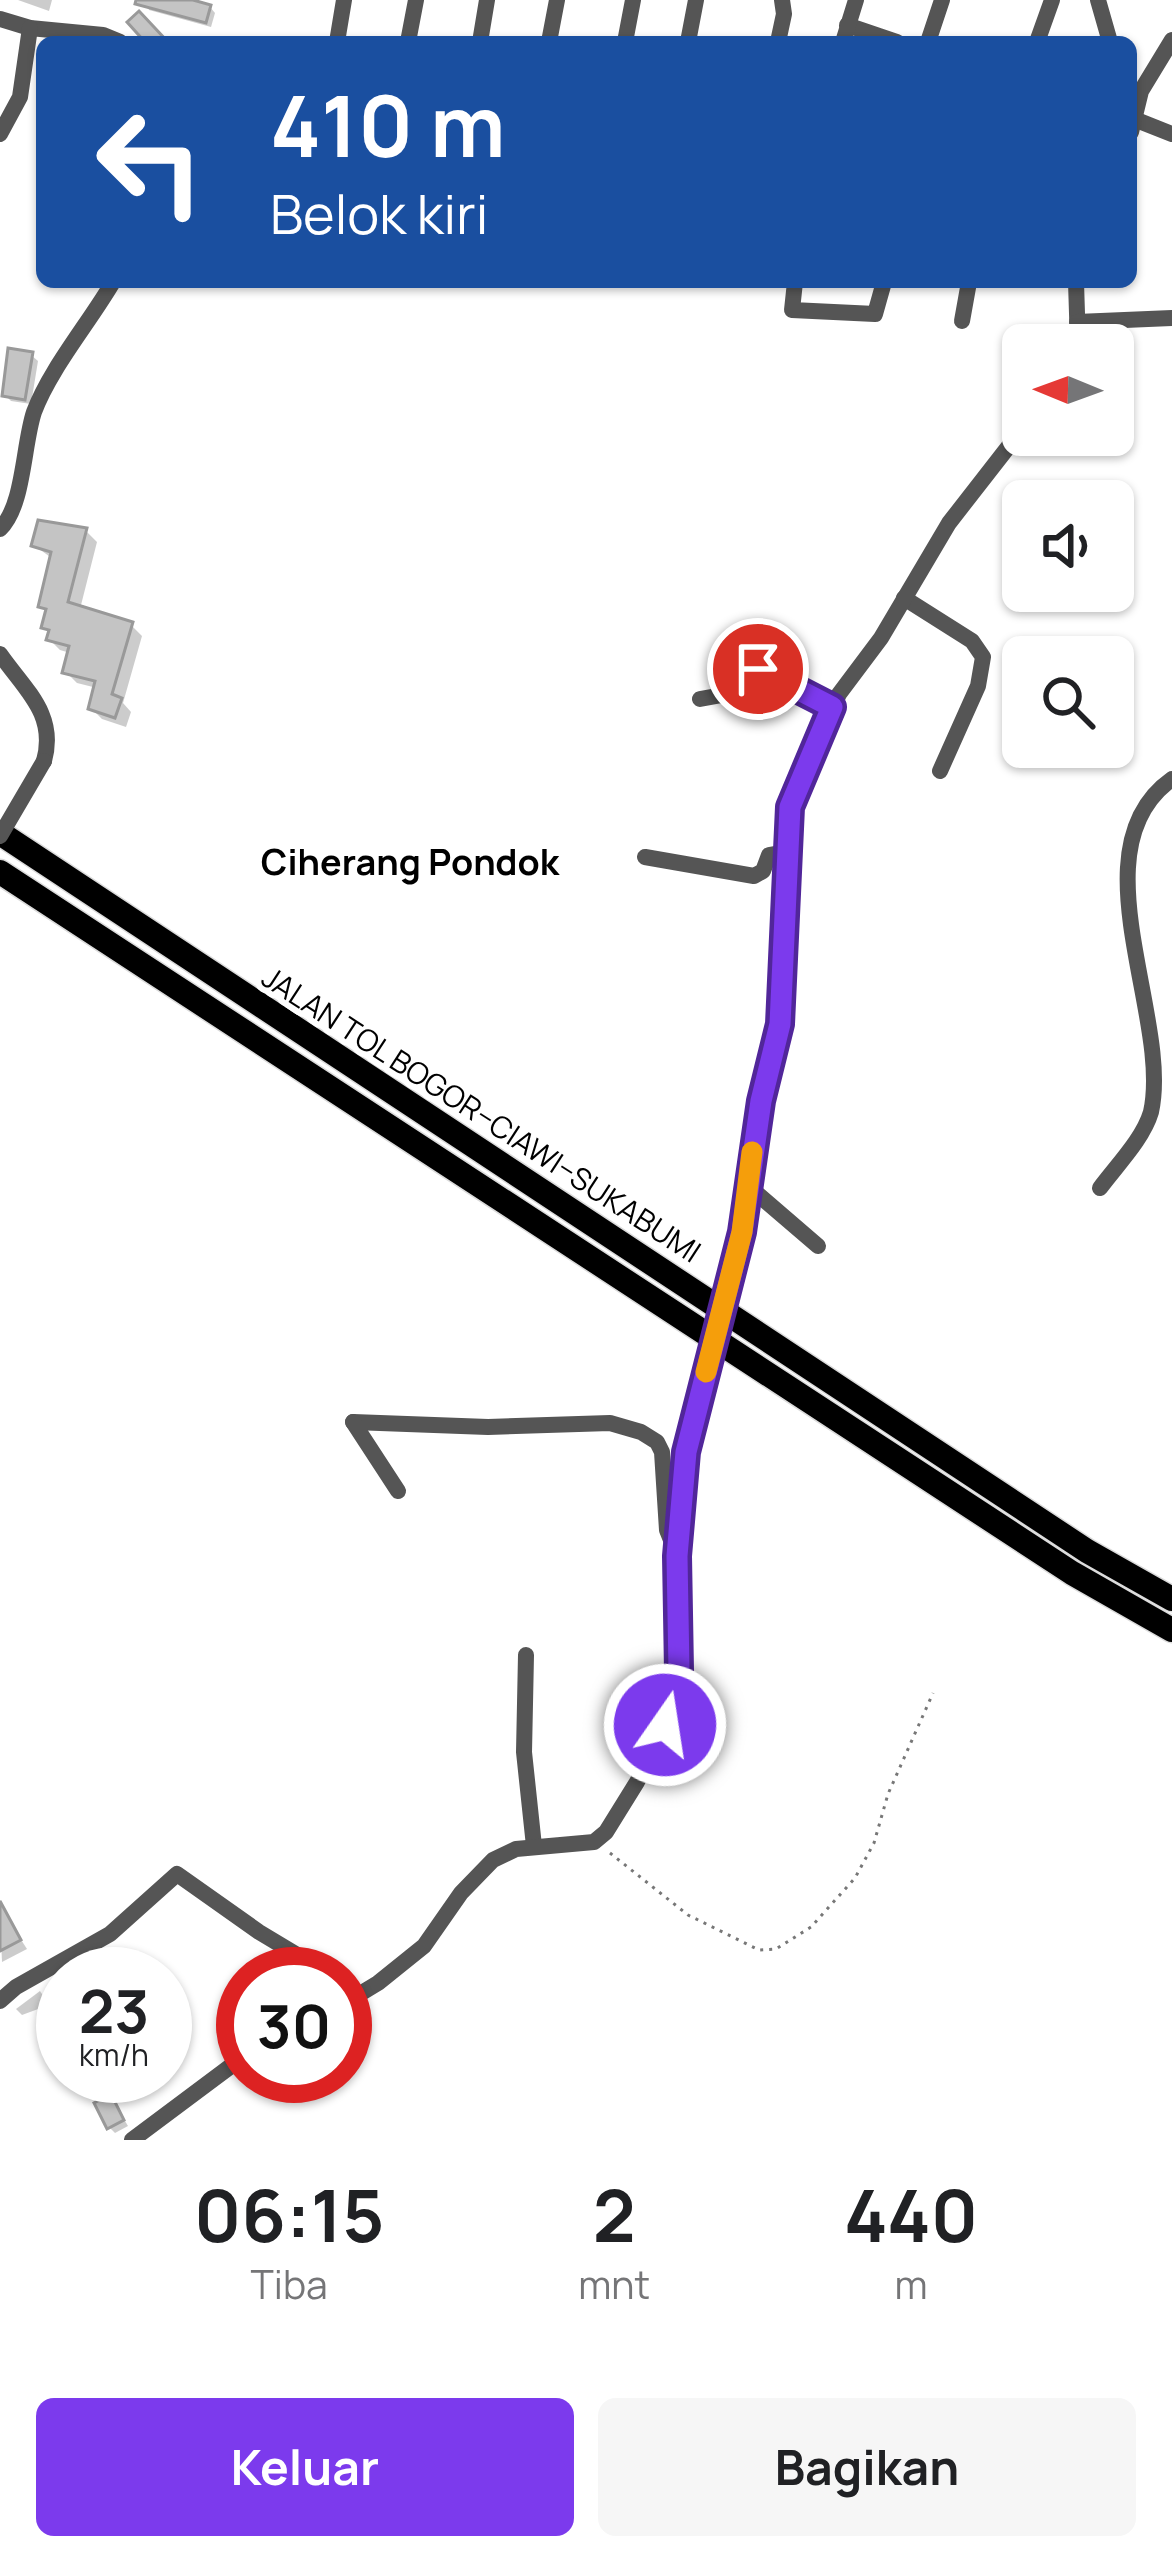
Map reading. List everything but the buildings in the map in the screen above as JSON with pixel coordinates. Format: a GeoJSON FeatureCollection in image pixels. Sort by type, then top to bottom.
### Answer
{"type":"FeatureCollection","features":[{"type":"Feature","properties":{"kind":"highway","name":"JALAN TOL BOGOR–CIAWI–SUKABUMI"},"geometry":{"type":"LineString","coordinates":[[0,835],[1087,1551],[1172,1599]]}},
{"type":"Feature","properties":{"kind":"highway","name":"JALAN TOL BOGOR–CIAWI–SUKABUMI"},"geometry":{"type":"LineString","coordinates":[[0,872],[1072,1573],[1172,1630]]}},
{"type":"Feature","properties":{"kind":"street"},"geometry":{"type":"LineString","coordinates":[[338,36],[344,0]]}},
{"type":"Feature","properties":{"kind":"street"},"geometry":{"type":"LineString","coordinates":[[409,36],[416,0]]}},
{"type":"Feature","properties":{"kind":"street"},"geometry":{"type":"LineString","coordinates":[[481,36],[487,0]]}},
{"type":"Feature","properties":{"kind":"street"},"geometry":{"type":"LineString","coordinates":[[550,36],[557,0]]}},
{"type":"Feature","properties":{"kind":"street"},"geometry":{"type":"LineString","coordinates":[[626,36],[633,0]]}},
{"type":"Feature","properties":{"kind":"street"},"geometry":{"type":"LineString","coordinates":[[689,36],[696,0]]}},
{"type":"Feature","properties":{"kind":"street"},"geometry":{"type":"LineString","coordinates":[[779,36],[782,0]]}},
{"type":"Feature","properties":{"kind":"street"},"geometry":{"type":"LineString","coordinates":[[845,34],[856,0]]}},
{"type":"Feature","properties":{"kind":"street"},"geometry":{"type":"LineString","coordinates":[[930,36],[941,0]]}},
{"type":"Feature","properties":{"kind":"street"},"geometry":{"type":"LineString","coordinates":[[1039,36],[1052,0]]}},
{"type":"Feature","properties":{"kind":"street"},"geometry":{"type":"LineString","coordinates":[[1098,0],[1108,36]]}},
{"type":"Feature","properties":{"kind":"street"},"geometry":{"type":"LineString","coordinates":[[0,19],[30,28],[101,36]]}},
{"type":"Feature","properties":{"kind":"street"},"geometry":{"type":"LineString","coordinates":[[0,134],[20,97],[30,28]]}},
{"type":"Feature","properties":{"kind":"street"},"geometry":{"type":"LineString","coordinates":[[1137,109],[1147,78],[1172,40]]}},
{"type":"Feature","properties":{"kind":"street"},"geometry":{"type":"LineString","coordinates":[[1137,126],[1172,134]]}},
{"type":"Feature","properties":{"kind":"street"},"geometry":{"type":"LineString","coordinates":[[0,530],[8,521],[36,408],[109,288]]}},
{"type":"Feature","properties":{"kind":"street"},"geometry":{"type":"LineString","coordinates":[[794,288],[792,310],[874,314],[882,288]]}},
{"type":"Feature","properties":{"kind":"street"},"geometry":{"type":"LineString","coordinates":[[962,321],[968,288]]}},
{"type":"Feature","properties":{"kind":"street"},"geometry":{"type":"LineString","coordinates":[[1076,288],[1077,322],[1172,318]]}},
{"type":"Feature","properties":{"kind":"street"},"geometry":{"type":"LineString","coordinates":[[372,1986],[424,1946],[461,1893],[493,1860],[508,1851],[534,1846],[594,1842],[606,1832],[665,1725],[676,1689],[677,1556],[686,1452],[742,1232],[761,1101],[780,1024],[792,795],[832,707],[881,638],[949,523],[1002,455]]}},
{"type":"Feature","properties":{"kind":"street"},"geometry":{"type":"LineString","coordinates":[[904,598],[972,641],[983,657],[978,686],[940,771]]}},
{"type":"Feature","properties":{"kind":"street"},"geometry":{"type":"LineString","coordinates":[[0,654],[47,724],[50,741],[44,761],[0,835]]}},
{"type":"Feature","properties":{"kind":"street"},"geometry":{"type":"LineString","coordinates":[[700,699],[717,698],[747,668],[758,669],[832,707]]}},
{"type":"Feature","properties":{"kind":"street"},"geometry":{"type":"LineString","coordinates":[[1100,1188],[1142,1132],[1151,1112],[1153,1053],[1134,927],[1131,856],[1144,807],[1172,778]]}},
{"type":"Feature","properties":{"kind":"street"},"geometry":{"type":"LineString","coordinates":[[645,857],[754,876],[761,873],[769,855],[791,851]]}},
{"type":"Feature","properties":{"kind":"street"},"geometry":{"type":"LineString","coordinates":[[747,1184],[818,1246]]}},
{"type":"Feature","properties":{"kind":"street"},"geometry":{"type":"LineString","coordinates":[[398,1491],[353,1422],[624,1426],[657,1442],[662,1452],[667,1530],[677,1556]]}},
{"type":"Feature","properties":{"kind":"street"},"geometry":{"type":"LineString","coordinates":[[526,1655],[524,1752],[534,1846]]}},
{"type":"Feature","properties":{"kind":"street"},"geometry":{"type":"LineString","coordinates":[[0,2001],[16,1987],[110,1934],[177,1874],[284,1947]]}},
{"type":"Feature","properties":{"kind":"street"},"geometry":{"type":"LineString","coordinates":[[132,2140],[216,2077]]}},
{"type":"Feature","properties":{"kind":"path"},"geometry":{"type":"LineString","coordinates":[[594,1842],[688,1915],[748,1946],[776,1949],[811,1927],[855,1878],[874,1843],[888,1794],[933,1693]]}},
{"type":"Feature","properties":{"kind":"slow traffic"},"geometry":{"type":"LineString","coordinates":[[706,1372],[742,1232],[752,1152]]}},
{"type":"Feature","properties":{"kind":"district","name":"Ciherang Pondok"},"geometry":{"type":"Point","coordinates":[410,862]}},
{"type":"Feature","properties":{"kind":"route"},"geometry":{"type":"LineString","coordinates":[[665,1725],[679,1671],[677,1556],[686,1452],[742,1232],[761,1101],[780,1024],[790,807],[832,707],[758,669]]}}]}
